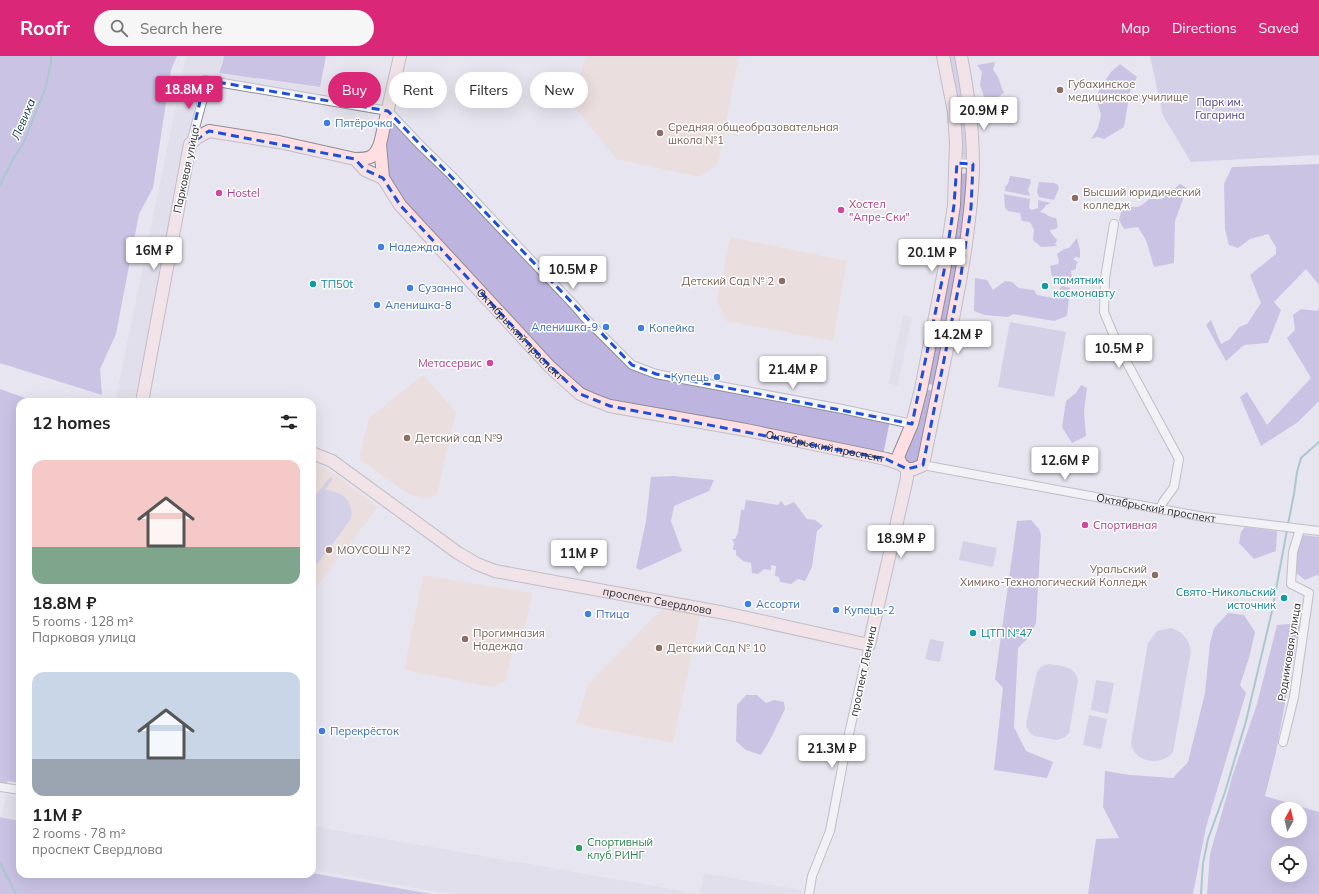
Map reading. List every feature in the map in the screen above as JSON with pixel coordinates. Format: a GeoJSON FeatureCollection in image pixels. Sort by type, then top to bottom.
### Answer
{"type":"FeatureCollection","features":[{"type":"Feature","properties":{"kind":"street"},"geometry":{"type":"LineString","coordinates":[[190,144],[198,137],[209,131],[280,142],[355,159],[368,159],[376,153],[380,144],[400,56]]}},
{"type":"Feature","properties":{"kind":"street","name":"проспект Ленина"},"geometry":{"type":"LineString","coordinates":[[809,894],[812,876],[830,831],[846,747],[907,478],[904,466],[898,457],[912,424],[921,389],[944,271],[954,205],[957,163],[954,112],[943,56]]}},
{"type":"Feature","properties":{"kind":"street"},"geometry":{"type":"LineString","coordinates":[[904,466],[914,469],[923,465],[962,275],[971,208],[973,164],[970,108],[961,56]]}},
{"type":"Feature","properties":{"kind":"street","name":"Парковая улица"},"geometry":{"type":"LineString","coordinates":[[143,398],[190,144],[203,98],[205,80],[388,111]]}},
{"type":"Feature","properties":{"kind":"street"},"geometry":{"type":"LineString","coordinates":[[388,111],[451,174],[585,318],[632,365],[656,374],[849,410],[912,424]]}},
{"type":"Feature","properties":{"kind":"street"},"geometry":{"type":"LineString","coordinates":[[380,144],[383,178]]}},
{"type":"Feature","properties":{"kind":"street"},"geometry":{"type":"LineString","coordinates":[[355,159],[366,170],[383,178]]}},
{"type":"Feature","properties":{"kind":"street"},"geometry":{"type":"LineString","coordinates":[[957,163],[973,164]]}},
{"type":"Feature","properties":{"kind":"street","name":"Октябрьский проспект"},"geometry":{"type":"LineString","coordinates":[[383,178],[400,205],[543,359],[580,394],[610,406],[746,430],[886,459],[904,466]]}},
{"type":"Feature","properties":{"kind":"street"},"geometry":{"type":"LineString","coordinates":[[1114,224],[1105,278],[1104,312],[1119,348],[1179,460],[1174,487],[1163,502],[1160,509]]}},
{"type":"Feature","properties":{"kind":"street"},"geometry":{"type":"LineString","coordinates":[[921,389],[930,387],[938,392]]}},
{"type":"Feature","properties":{"kind":"street","name":"проспект Свердлова"},"geometry":{"type":"LineString","coordinates":[[316,455],[332,461],[458,553],[477,564],[496,571],[725,613],[869,645]]}},
{"type":"Feature","properties":{"kind":"street","name":"Октябрьский проспект"},"geometry":{"type":"LineString","coordinates":[[923,465],[1204,517],[1319,531]]}},
{"type":"Feature","properties":{"kind":"street","name":"Родниковая улица"},"geometry":{"type":"LineString","coordinates":[[1283,742],[1294,697],[1309,593],[1291,584],[1293,552],[1300,529]]}},
{"type":"Feature","properties":{"kind":"street"},"geometry":{"type":"LineString","coordinates":[[0,787],[16,789]]}},
{"type":"Feature","properties":{"kind":"highlighted area"},"geometry":{"type":"Polygon","coordinates":[[[205,80],[388,111],[632,365],[656,374],[912,424],[944,271],[954,205],[957,163],[973,164],[971,208],[961,275],[923,465],[907,469],[886,459],[610,406],[580,394],[543,359],[400,205],[383,178],[365,170],[355,159],[209,131],[190,144],[205,80]]]}},
{"type":"Feature","properties":{"kind":"shaded area"},"geometry":{"type":"Polygon","coordinates":[[[0,56],[177,56],[171,70],[153,188],[139,214],[116,334],[100,369],[102,395],[0,363],[0,56]]]}},
{"type":"Feature","properties":{"kind":"shaded area"},"geometry":{"type":"Polygon","coordinates":[[[186,56],[224,56],[219,73],[320,88],[319,99],[212,83],[184,157],[139,398],[116,398],[186,56]]]}},
{"type":"Feature","properties":{"kind":"shaded area"},"geometry":{"type":"Polygon","coordinates":[[[224,56],[326,56],[320,87],[219,73],[224,56]]]}},
{"type":"Feature","properties":{"kind":"shaded area","name":"Средняя общеобразовательная школа №1"},"geometry":{"type":"Polygon","coordinates":[[[586,56],[739,56],[718,164],[699,177],[616,159],[576,108],[588,108],[588,72],[581,72],[586,56]]]}},
{"type":"Feature","properties":{"kind":"shaded area"},"geometry":{"type":"Polygon","coordinates":[[[995,62],[993,70],[999,79],[1004,93],[990,102],[985,99],[980,85],[982,72],[977,65],[995,62]]]}},
{"type":"Feature","properties":{"kind":"shaded area"},"geometry":{"type":"Polygon","coordinates":[[[1120,64],[1137,77],[1130,92],[1124,127],[1104,139],[1097,137],[1091,139],[1098,128],[1101,115],[1097,101],[1100,83],[1104,82],[1111,72],[1120,64]]]}},
{"type":"Feature","properties":{"kind":"shaded area"},"geometry":{"type":"Polygon","coordinates":[[[1319,164],[1319,285],[1306,269],[1274,302],[1281,310],[1268,343],[1244,345],[1226,361],[1206,325],[1211,320],[1221,344],[1230,339],[1239,327],[1247,324],[1261,303],[1250,275],[1276,254],[1276,247],[1268,234],[1250,239],[1238,248],[1229,245],[1225,229],[1224,184],[1232,167],[1319,164]]]}},
{"type":"Feature","properties":{"kind":"shaded area"},"geometry":{"type":"Polygon","coordinates":[[[1010,176],[1030,179],[1031,183],[1028,189],[1030,196],[1005,191],[1005,187],[1008,184],[1010,176]]]}},
{"type":"Feature","properties":{"kind":"shaded area"},"geometry":{"type":"Polygon","coordinates":[[[1039,182],[1054,183],[1058,185],[1059,188],[1054,200],[1039,197],[1037,192],[1039,182]]]}},
{"type":"Feature","properties":{"kind":"shaded area"},"geometry":{"type":"Polygon","coordinates":[[[1180,184],[1187,188],[1175,221],[1174,263],[1154,267],[1146,240],[1138,227],[1124,229],[1119,220],[1123,205],[1138,207],[1143,205],[1149,199],[1162,199],[1180,184]]]}},
{"type":"Feature","properties":{"kind":"shaded area"},"geometry":{"type":"Polygon","coordinates":[[[1004,194],[1030,199],[1029,208],[1032,210],[1038,208],[1038,200],[1051,203],[1046,205],[1040,212],[1056,218],[1058,227],[1050,230],[1057,240],[1055,244],[1057,246],[1041,247],[1033,240],[1034,230],[1030,222],[1022,221],[1020,213],[1008,211],[1005,208],[1004,194]]]}},
{"type":"Feature","properties":{"kind":"shaded area","name":"Детский Сад № 2"},"geometry":{"type":"Polygon","coordinates":[[[730,237],[847,261],[833,341],[726,321],[717,301],[730,237]]]}},
{"type":"Feature","properties":{"kind":"shaded area"},"geometry":{"type":"Polygon","coordinates":[[[1077,238],[1080,258],[1076,257],[1073,259],[1078,262],[1076,269],[1071,271],[1072,277],[1075,281],[1059,285],[1056,278],[1052,276],[1050,266],[1058,264],[1059,261],[1057,254],[1064,249],[1069,248],[1077,238]]]}},
{"type":"Feature","properties":{"kind":"shaded area"},"geometry":{"type":"Polygon","coordinates":[[[975,278],[987,280],[993,290],[1005,281],[1012,282],[1019,288],[1034,290],[1037,295],[1053,298],[1062,286],[1070,288],[1067,316],[1054,321],[1013,314],[1008,317],[984,315],[974,311],[975,278]]]}},
{"type":"Feature","properties":{"kind":"shaded area"},"geometry":{"type":"Polygon","coordinates":[[[1319,307],[1319,401],[1298,422],[1261,446],[1240,397],[1247,392],[1267,425],[1311,378],[1287,338],[1295,330],[1293,315],[1301,309],[1318,311],[1319,307]]]}},
{"type":"Feature","properties":{"kind":"shaded area"},"geometry":{"type":"Polygon","coordinates":[[[903,315],[912,317],[898,386],[888,384],[903,315]]]}},
{"type":"Feature","properties":{"kind":"shaded area","name":"Детский сад №9"},"geometry":{"type":"Polygon","coordinates":[[[423,375],[456,412],[437,495],[427,498],[410,495],[359,459],[369,418],[423,375]]]}},
{"type":"Feature","properties":{"kind":"shaded area"},"geometry":{"type":"Polygon","coordinates":[[[1081,385],[1087,388],[1084,411],[1086,436],[1072,443],[1062,427],[1066,401],[1076,393],[1081,385]]]}},
{"type":"Feature","properties":{"kind":"shaded area"},"geometry":{"type":"Polygon","coordinates":[[[0,389],[25,398],[16,398],[16,782],[8,781],[6,784],[0,783],[0,389]]]}},
{"type":"Feature","properties":{"kind":"shaded area","name":"МОУСОШ №2"},"geometry":{"type":"Polygon","coordinates":[[[316,464],[326,468],[378,507],[316,588],[316,464]]]}},
{"type":"Feature","properties":{"kind":"shaded area"},"geometry":{"type":"Polygon","coordinates":[[[673,476],[714,480],[709,491],[674,506],[671,521],[682,551],[640,570],[636,568],[646,521],[651,477],[673,476]]]}},
{"type":"Feature","properties":{"kind":"shaded area"},"geometry":{"type":"Polygon","coordinates":[[[746,500],[778,505],[781,501],[785,506],[794,502],[807,519],[815,520],[823,526],[817,531],[812,567],[805,581],[798,579],[791,584],[780,582],[779,577],[775,576],[776,566],[771,565],[771,570],[764,569],[758,574],[752,573],[751,563],[743,561],[736,555],[736,550],[733,550],[734,543],[732,539],[735,539],[738,533],[741,510],[744,510],[746,500]]]}},
{"type":"Feature","properties":{"kind":"shaded area"},"geometry":{"type":"Polygon","coordinates":[[[1031,520],[1039,529],[1041,535],[1036,623],[1030,636],[1018,648],[1014,727],[1026,751],[1053,762],[1047,778],[994,770],[1003,688],[995,679],[1017,521],[1031,520]]]}},
{"type":"Feature","properties":{"kind":"shaded area"},"geometry":{"type":"Polygon","coordinates":[[[1245,527],[1277,531],[1276,551],[1254,559],[1239,543],[1241,532],[1245,527]]]}},
{"type":"Feature","properties":{"kind":"shaded area"},"geometry":{"type":"Polygon","coordinates":[[[1303,535],[1319,537],[1319,576],[1317,575],[1305,580],[1296,573],[1295,555],[1303,535]]]}},
{"type":"Feature","properties":{"kind":"shaded area","name":"Прогимназия Надежда"},"geometry":{"type":"Polygon","coordinates":[[[423,575],[533,593],[525,626],[513,651],[506,681],[491,687],[404,670],[423,575]]]}},
{"type":"Feature","properties":{"kind":"shaded area","name":"Детский Сад № 10"},"geometry":{"type":"Polygon","coordinates":[[[666,605],[701,611],[673,743],[576,724],[588,684],[666,605]]]}},
{"type":"Feature","properties":{"kind":"shaded area"},"geometry":{"type":"Polygon","coordinates":[[[1228,613],[1244,615],[1255,632],[1249,658],[1240,685],[1246,693],[1206,827],[1193,894],[1088,894],[1096,839],[1119,838],[1103,807],[1105,771],[1130,775],[1173,778],[1188,762],[1205,693],[1210,643],[1214,628],[1228,613]]]}},
{"type":"Feature","properties":{"kind":"shaded area"},"geometry":{"type":"Polygon","coordinates":[[[1300,623],[1276,752],[1265,796],[1285,802],[1271,802],[1271,838],[1307,838],[1307,808],[1319,812],[1319,894],[1207,894],[1210,854],[1233,774],[1257,704],[1277,625],[1300,623]]]}},
{"type":"Feature","properties":{"kind":"shaded area"},"geometry":{"type":"Polygon","coordinates":[[[746,695],[757,695],[766,703],[774,700],[784,702],[785,709],[761,755],[746,750],[736,741],[737,705],[746,695]]]}},
{"type":"Feature","properties":{"kind":"shaded area"},"geometry":{"type":"Polygon","coordinates":[[[6,795],[16,797],[16,818],[2,816],[6,795]]]}},
{"type":"Feature","properties":{"kind":"shaded area"},"geometry":{"type":"Polygon","coordinates":[[[0,817],[16,820],[16,878],[316,878],[316,874],[432,894],[0,894],[0,817]]]}},
{"type":"Feature","properties":{"kind":"shaded area"},"geometry":{"type":"Polygon","coordinates":[[[316,827],[700,894],[450,894],[316,871],[316,827]]]}},
{"type":"Feature","properties":{"kind":"shaded area"},"geometry":{"type":"Polygon","coordinates":[[[704,873],[801,890],[801,894],[700,894],[704,873]]]}},
{"type":"Feature","properties":{"kind":"green space"},"geometry":{"type":"Polygon","coordinates":[[[947,56],[956,56],[963,91],[969,156],[966,158],[962,157],[961,154],[947,56]]]}},
{"type":"Feature","properties":{"kind":"green space","name":"Парк им. Гагарина"},"geometry":{"type":"Polygon","coordinates":[[[1150,56],[1319,56],[1319,155],[1191,162],[1163,116],[1150,56]]]}},
{"type":"Feature","properties":{"kind":"green space"},"geometry":{"type":"Polygon","coordinates":[[[391,116],[632,367],[890,420],[883,455],[612,401],[583,389],[536,348],[399,200],[387,176],[384,143],[391,116]]]}},
{"type":"Feature","properties":{"kind":"green space"},"geometry":{"type":"Polygon","coordinates":[[[965,173],[969,178],[956,272],[933,385],[926,384],[960,176],[965,173]]]}},
{"type":"Feature","properties":{"kind":"green space"},"geometry":{"type":"Polygon","coordinates":[[[1010,322],[1066,332],[1054,397],[998,387],[1010,322]]]}},
{"type":"Feature","properties":{"kind":"green space"},"geometry":{"type":"Polygon","coordinates":[[[926,390],[932,391],[933,394],[919,460],[915,464],[908,465],[903,459],[926,390]]]}},
{"type":"Feature","properties":{"kind":"green space"},"geometry":{"type":"Polygon","coordinates":[[[330,477],[333,479],[325,490],[337,492],[346,498],[351,507],[351,519],[316,566],[316,495],[330,477]]]}},
{"type":"Feature","properties":{"kind":"green space"},"geometry":{"type":"Polygon","coordinates":[[[963,541],[997,548],[993,567],[959,560],[963,541]]]}},
{"type":"Feature","properties":{"kind":"green space"},"geometry":{"type":"Polygon","coordinates":[[[1171,628],[1179,631],[1184,636],[1191,651],[1173,752],[1162,760],[1149,761],[1137,755],[1133,750],[1131,743],[1148,643],[1157,631],[1171,628]]]}},
{"type":"Feature","properties":{"kind":"green space"},"geometry":{"type":"Polygon","coordinates":[[[930,639],[944,642],[940,662],[925,659],[930,639]]]}},
{"type":"Feature","properties":{"kind":"green space"},"geometry":{"type":"Polygon","coordinates":[[[1048,664],[1070,669],[1076,675],[1078,680],[1069,733],[1065,737],[1057,740],[1034,736],[1030,733],[1026,724],[1037,672],[1042,666],[1048,664]]]}},
{"type":"Feature","properties":{"kind":"green space"},"geometry":{"type":"Polygon","coordinates":[[[1096,680],[1114,683],[1108,714],[1091,710],[1096,680]]]}},
{"type":"Feature","properties":{"kind":"green space"},"geometry":{"type":"Polygon","coordinates":[[[1089,715],[1107,719],[1101,749],[1083,745],[1089,715]]]}},
{"type":"Feature","properties":{"kind":"waterway","name":"Левиха"},"geometry":{"type":"LineString","coordinates":[[0,185],[12,161],[24,142],[45,89],[51,63],[51,56]]}},
{"type":"Feature","properties":{"kind":"waterway"},"geometry":{"type":"LineString","coordinates":[[1288,524],[1297,472],[1301,458],[1319,442]]}},
{"type":"Feature","properties":{"kind":"waterway"},"geometry":{"type":"LineString","coordinates":[[1201,894],[1203,863],[1208,839],[1225,792],[1246,721],[1272,611],[1287,530]]}},
{"type":"Feature","properties":{"kind":"waterway","name":"Левиха"},"geometry":{"type":"LineString","coordinates":[[0,863],[16,894]]}},
{"type":"Feature","properties":{"kind":"place","name":"Губахинское медицинское училище"},"geometry":{"type":"Point","coordinates":[1060,90]}},
{"type":"Feature","properties":{"kind":"place","name":"Пятёрочка"},"geometry":{"type":"Point","coordinates":[327,123]}},
{"type":"Feature","properties":{"kind":"place","name":"Средняя общеобразовательная школа №1"},"geometry":{"type":"Point","coordinates":[660,133]}},
{"type":"Feature","properties":{"kind":"place","name":"Hostel"},"geometry":{"type":"Point","coordinates":[219,193]}},
{"type":"Feature","properties":{"kind":"place","name":"Высший юридический колледж"},"geometry":{"type":"Point","coordinates":[1075,198]}},
{"type":"Feature","properties":{"kind":"place","name":"Хостел \"Апре-Ски\""},"geometry":{"type":"Point","coordinates":[841,210]}},
{"type":"Feature","properties":{"kind":"place","name":"Надежда"},"geometry":{"type":"Point","coordinates":[381,247]}},
{"type":"Feature","properties":{"kind":"place","name":"Детский Сад № 2"},"geometry":{"type":"Point","coordinates":[782,281]}},
{"type":"Feature","properties":{"kind":"place","name":"ТП50t"},"geometry":{"type":"Point","coordinates":[313,284]}},
{"type":"Feature","properties":{"kind":"place","name":"памятник космонавту"},"geometry":{"type":"Point","coordinates":[1045,286]}},
{"type":"Feature","properties":{"kind":"place","name":"Сузанна"},"geometry":{"type":"Point","coordinates":[410,288]}},
{"type":"Feature","properties":{"kind":"place","name":"Аленишка-8"},"geometry":{"type":"Point","coordinates":[377,305]}},
{"type":"Feature","properties":{"kind":"place","name":"Аленишка-9"},"geometry":{"type":"Point","coordinates":[606,327]}},
{"type":"Feature","properties":{"kind":"place","name":"Копейка"},"geometry":{"type":"Point","coordinates":[641,328]}},
{"type":"Feature","properties":{"kind":"place","name":"Метасервис"},"geometry":{"type":"Point","coordinates":[490,363]}},
{"type":"Feature","properties":{"kind":"place","name":"Купець"},"geometry":{"type":"Point","coordinates":[717,377]}},
{"type":"Feature","properties":{"kind":"place","name":"Детский сад №9"},"geometry":{"type":"Point","coordinates":[407,438]}},
{"type":"Feature","properties":{"kind":"place","name":"Спортивная"},"geometry":{"type":"Point","coordinates":[1085,525]}},
{"type":"Feature","properties":{"kind":"place","name":"МОУСОШ №2"},"geometry":{"type":"Point","coordinates":[329,550]}},
{"type":"Feature","properties":{"kind":"place","name":"Уральский Химико-Технологический Колледж"},"geometry":{"type":"Point","coordinates":[1155,575]}},
{"type":"Feature","properties":{"kind":"place","name":"Свято-Никольский источник"},"geometry":{"type":"Point","coordinates":[1284,598]}},
{"type":"Feature","properties":{"kind":"place","name":"Ассорти"},"geometry":{"type":"Point","coordinates":[748,604]}},
{"type":"Feature","properties":{"kind":"place","name":"Купецъ-2"},"geometry":{"type":"Point","coordinates":[836,610]}},
{"type":"Feature","properties":{"kind":"place","name":"Птица"},"geometry":{"type":"Point","coordinates":[588,614]}},
{"type":"Feature","properties":{"kind":"place","name":"ЦТП №47"},"geometry":{"type":"Point","coordinates":[973,633]}},
{"type":"Feature","properties":{"kind":"place","name":"Прогимназия Надежда"},"geometry":{"type":"Point","coordinates":[465,639]}},
{"type":"Feature","properties":{"kind":"place","name":"Детский Сад № 10"},"geometry":{"type":"Point","coordinates":[659,648]}},
{"type":"Feature","properties":{"kind":"place","name":"Перекрёсток"},"geometry":{"type":"Point","coordinates":[322,731]}},
{"type":"Feature","properties":{"kind":"place","name":"Спортивный клуб РИНГ"},"geometry":{"type":"Point","coordinates":[579,848]}}]}
